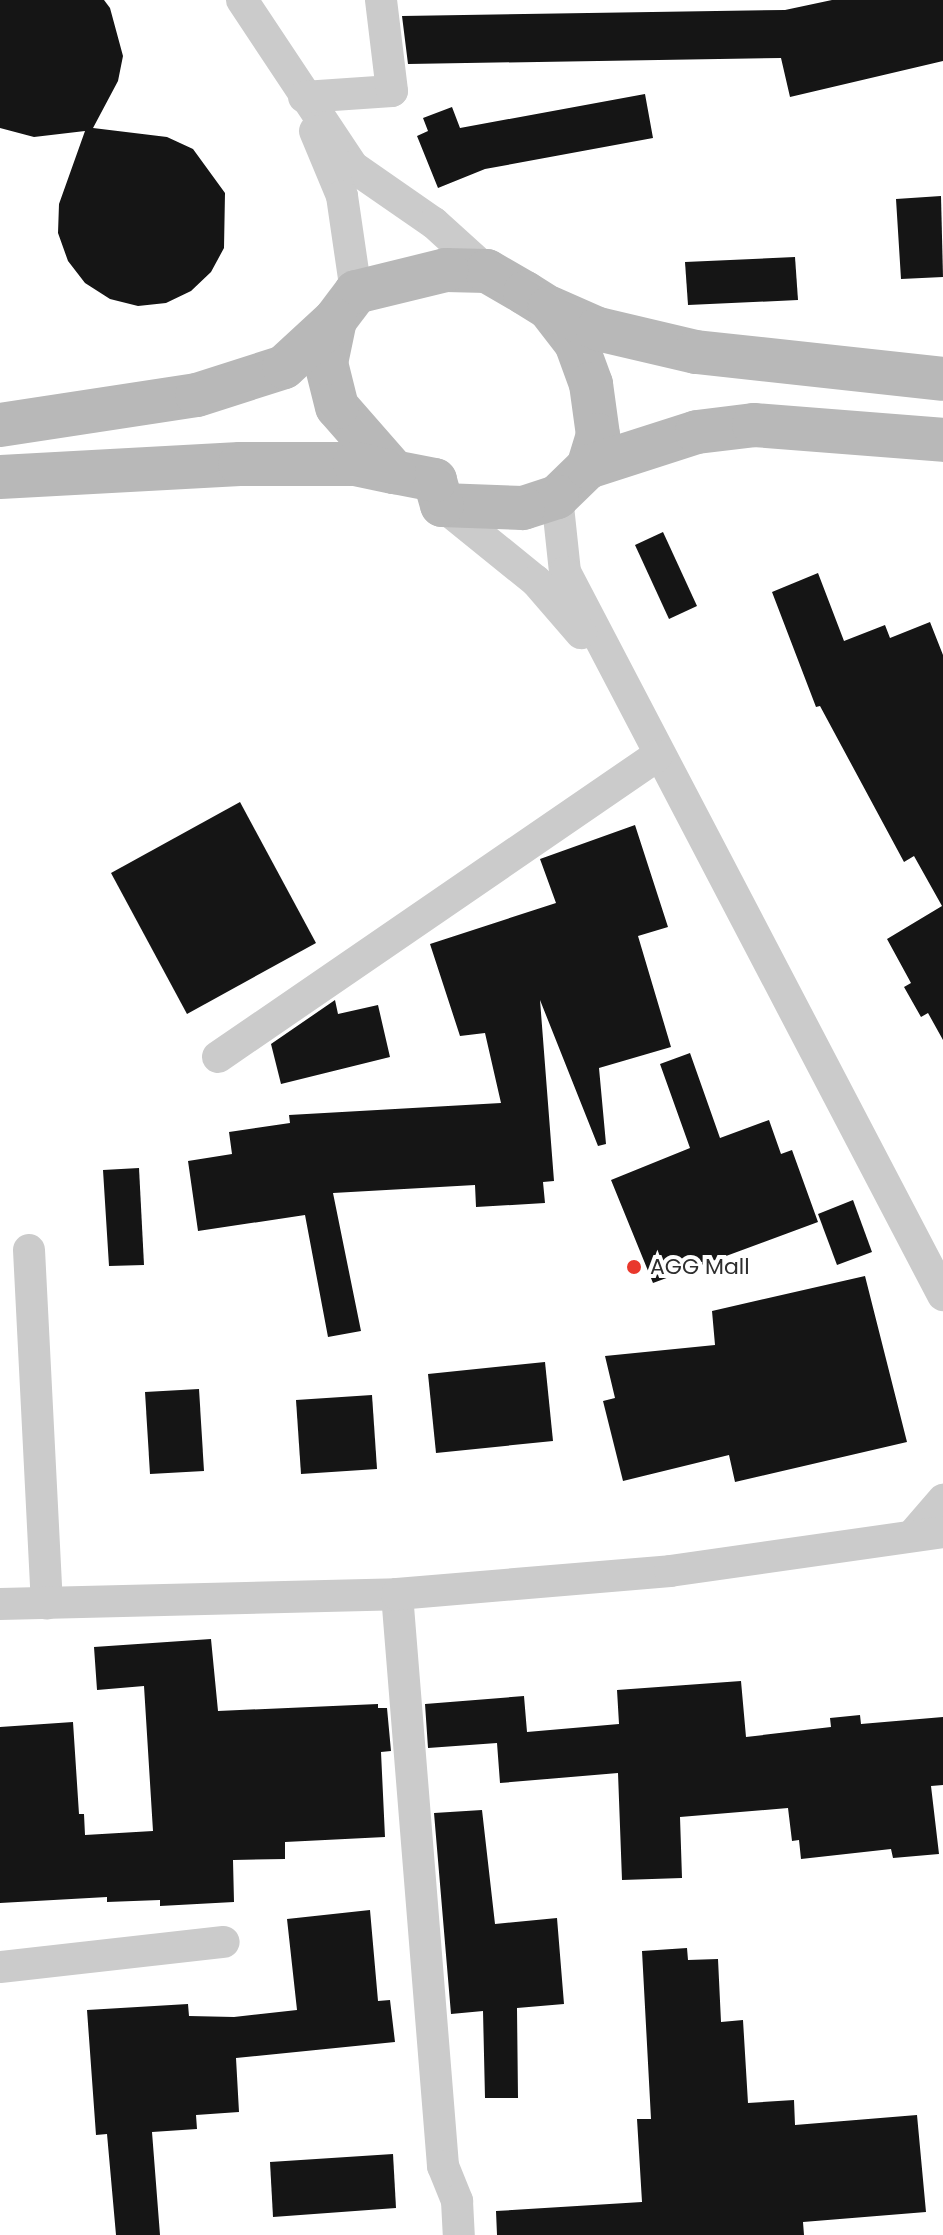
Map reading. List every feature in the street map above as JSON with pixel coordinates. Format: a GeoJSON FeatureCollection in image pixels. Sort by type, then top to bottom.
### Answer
{"type":"FeatureCollection","features":[{"type":"Feature","properties":{"kind":"main road"},"geometry":{"type":"LineString","coordinates":[[0,425],[197,395],[284,367],[346,306],[446,270],[487,271],[549,308],[598,329],[696,352],[943,379]]}},
{"type":"Feature","properties":{"kind":"main road"},"geometry":{"type":"LineString","coordinates":[[346,306],[326,363],[337,407],[394,472]]}},
{"type":"Feature","properties":{"kind":"main road"},"geometry":{"type":"LineString","coordinates":[[549,308],[576,343],[591,384],[598,435],[588,467]]}},
{"type":"Feature","properties":{"kind":"main road"},"geometry":{"type":"LineString","coordinates":[[0,477],[240,464],[355,464],[435,480],[442,505],[523,508],[557,497],[588,467],[697,432],[754,425],[943,440]]}},
{"type":"Feature","properties":{"kind":"street"},"geometry":{"type":"LineString","coordinates":[[242,0],[353,167],[434,223],[487,271]]}},
{"type":"Feature","properties":{"kind":"street"},"geometry":{"type":"LineString","coordinates":[[304,97],[392,91],[381,0]]}},
{"type":"Feature","properties":{"kind":"street"},"geometry":{"type":"LineString","coordinates":[[304,97],[325,165],[342,196],[346,306]]}},
{"type":"Feature","properties":{"kind":"street"},"geometry":{"type":"LineString","coordinates":[[557,497],[565,572],[657,756],[939,1277]]}},
{"type":"Feature","properties":{"kind":"street"},"geometry":{"type":"LineString","coordinates":[[442,505],[536,581],[627,697]]}},
{"type":"Feature","properties":{"kind":"street"},"geometry":{"type":"LineString","coordinates":[[218,1057],[657,756]]}},
{"type":"Feature","properties":{"kind":"street"},"geometry":{"type":"LineString","coordinates":[[29,1250],[47,1604]]}},
{"type":"Feature","properties":{"kind":"street"},"geometry":{"type":"LineString","coordinates":[[0,1604],[397,1594],[670,1571],[927,1534],[943,1500]]}},
{"type":"Feature","properties":{"kind":"street"},"geometry":{"type":"LineString","coordinates":[[397,1594],[443,2166],[457,2201],[459,2235]]}},
{"type":"Feature","properties":{"kind":"street"},"geometry":{"type":"LineString","coordinates":[[0,1967],[224,1942]]}},
{"type":"Feature","properties":{"kind":"building"},"geometry":{"type":"Polygon","coordinates":[[[0,0],[104,0],[110,8],[123,56],[118,81],[93,128],[167,137],[193,149],[225,193],[224,248],[211,272],[191,291],[166,303],[138,306],[110,299],[85,283],[68,261],[58,233],[59,204],[85,131],[34,137],[0,128],[0,0]]]}},
{"type":"Feature","properties":{"kind":"building"},"geometry":{"type":"Polygon","coordinates":[[[832,0],[943,0],[943,61],[790,97],[781,58],[408,64],[402,16],[785,10],[832,0]]]}},
{"type":"Feature","properties":{"kind":"building"},"geometry":{"type":"Polygon","coordinates":[[[645,94],[653,138],[485,169],[438,188],[417,136],[428,131],[423,118],[452,107],[460,128],[645,94]]]}},
{"type":"Feature","properties":{"kind":"building"},"geometry":{"type":"Polygon","coordinates":[[[941,196],[943,277],[901,279],[896,199],[941,196]]]}},
{"type":"Feature","properties":{"kind":"building"},"geometry":{"type":"Polygon","coordinates":[[[795,257],[798,300],[688,305],[685,262],[795,257]]]}},
{"type":"Feature","properties":{"kind":"building"},"geometry":{"type":"Polygon","coordinates":[[[663,532],[697,606],[669,619],[635,545],[663,532]]]}},
{"type":"Feature","properties":{"kind":"building"},"geometry":{"type":"Polygon","coordinates":[[[818,573],[844,641],[885,625],[890,638],[930,622],[943,655],[943,1040],[928,1013],[921,1017],[904,987],[911,983],[887,939],[942,906],[914,856],[904,862],[820,706],[816,707],[772,592],[818,573]]]}},
{"type":"Feature","properties":{"kind":"building"},"geometry":{"type":"Polygon","coordinates":[[[240,802],[316,943],[187,1014],[111,873],[240,802]]]}},
{"type":"Feature","properties":{"kind":"building"},"geometry":{"type":"Polygon","coordinates":[[[635,825],[668,927],[638,936],[671,1047],[599,1068],[606,1144],[598,1146],[540,1000],[554,1181],[543,1182],[545,1203],[476,1207],[475,1185],[333,1193],[361,1331],[328,1337],[305,1215],[198,1231],[188,1161],[232,1154],[229,1132],[290,1123],[289,1115],[501,1103],[485,1033],[460,1036],[430,944],[556,903],[540,859],[635,825]]]}},
{"type":"Feature","properties":{"kind":"building"},"geometry":{"type":"Polygon","coordinates":[[[335,1000],[338,1014],[378,1005],[390,1057],[281,1084],[271,1044],[335,1000]]]}},
{"type":"Feature","properties":{"kind":"building"},"geometry":{"type":"Polygon","coordinates":[[[690,1053],[720,1138],[769,1120],[781,1154],[792,1150],[818,1222],[653,1283],[611,1180],[690,1148],[660,1064],[690,1053]]]}},
{"type":"Feature","properties":{"kind":"building"},"geometry":{"type":"Polygon","coordinates":[[[139,1168],[144,1265],[109,1266],[103,1170],[139,1168]]]}},
{"type":"Feature","properties":{"kind":"building"},"geometry":{"type":"Polygon","coordinates":[[[853,1200],[872,1252],[837,1265],[818,1214],[853,1200]]]}},
{"type":"Feature","properties":{"kind":"building"},"geometry":{"type":"Polygon","coordinates":[[[865,1276],[907,1442],[735,1482],[729,1455],[623,1481],[603,1401],[615,1398],[605,1356],[715,1345],[712,1311],[865,1276]]]}},
{"type":"Feature","properties":{"kind":"building"},"geometry":{"type":"Polygon","coordinates":[[[545,1362],[553,1441],[436,1453],[428,1374],[545,1362]]]}},
{"type":"Feature","properties":{"kind":"building"},"geometry":{"type":"Polygon","coordinates":[[[199,1389],[204,1471],[150,1474],[145,1392],[199,1389]]]}},
{"type":"Feature","properties":{"kind":"building"},"geometry":{"type":"Polygon","coordinates":[[[372,1395],[377,1469],[301,1474],[296,1400],[372,1395]]]}},
{"type":"Feature","properties":{"kind":"building"},"geometry":{"type":"Polygon","coordinates":[[[211,1639],[218,1711],[378,1704],[378,1708],[387,1708],[391,1751],[381,1752],[385,1837],[285,1842],[285,1859],[233,1860],[234,1902],[160,1906],[160,1900],[107,1902],[107,1897],[0,1903],[0,1727],[73,1722],[79,1814],[84,1814],[85,1835],[153,1831],[144,1686],[97,1690],[94,1647],[211,1639]]]}},
{"type":"Feature","properties":{"kind":"building"},"geometry":{"type":"Polygon","coordinates":[[[741,1681],[746,1737],[831,1727],[830,1718],[860,1715],[861,1724],[943,1717],[943,1785],[931,1786],[939,1854],[893,1858],[891,1849],[801,1859],[799,1840],[792,1841],[788,1808],[680,1817],[682,1878],[622,1880],[618,1773],[500,1783],[497,1743],[428,1748],[425,1704],[524,1696],[527,1732],[619,1724],[617,1690],[741,1681]]]}},
{"type":"Feature","properties":{"kind":"building"},"geometry":{"type":"Polygon","coordinates":[[[482,1810],[495,1924],[557,1918],[564,2004],[517,2008],[518,2098],[485,2098],[483,2011],[451,2014],[434,1813],[482,1810]]]}},
{"type":"Feature","properties":{"kind":"building"},"geometry":{"type":"Polygon","coordinates":[[[370,1910],[378,2001],[390,2000],[395,2042],[236,2058],[239,2112],[196,2115],[197,2129],[152,2132],[160,2235],[116,2235],[107,2134],[96,2135],[87,2010],[188,2004],[189,2016],[234,2017],[297,2010],[287,1919],[370,1910]]]}},
{"type":"Feature","properties":{"kind":"building"},"geometry":{"type":"Polygon","coordinates":[[[687,1948],[688,1960],[718,1959],[721,2022],[743,2020],[748,2103],[794,2100],[795,2125],[917,2115],[926,2212],[803,2222],[804,2235],[497,2235],[496,2211],[642,2202],[637,2119],[651,2119],[642,1951],[687,1948]]]}},
{"type":"Feature","properties":{"kind":"building"},"geometry":{"type":"Polygon","coordinates":[[[393,2154],[396,2208],[273,2217],[270,2162],[393,2154]]]}},
{"type":"Feature","properties":{"kind":"place","name":"AGG Mall"},"geometry":{"type":"Point","coordinates":[634,1267]}}]}
